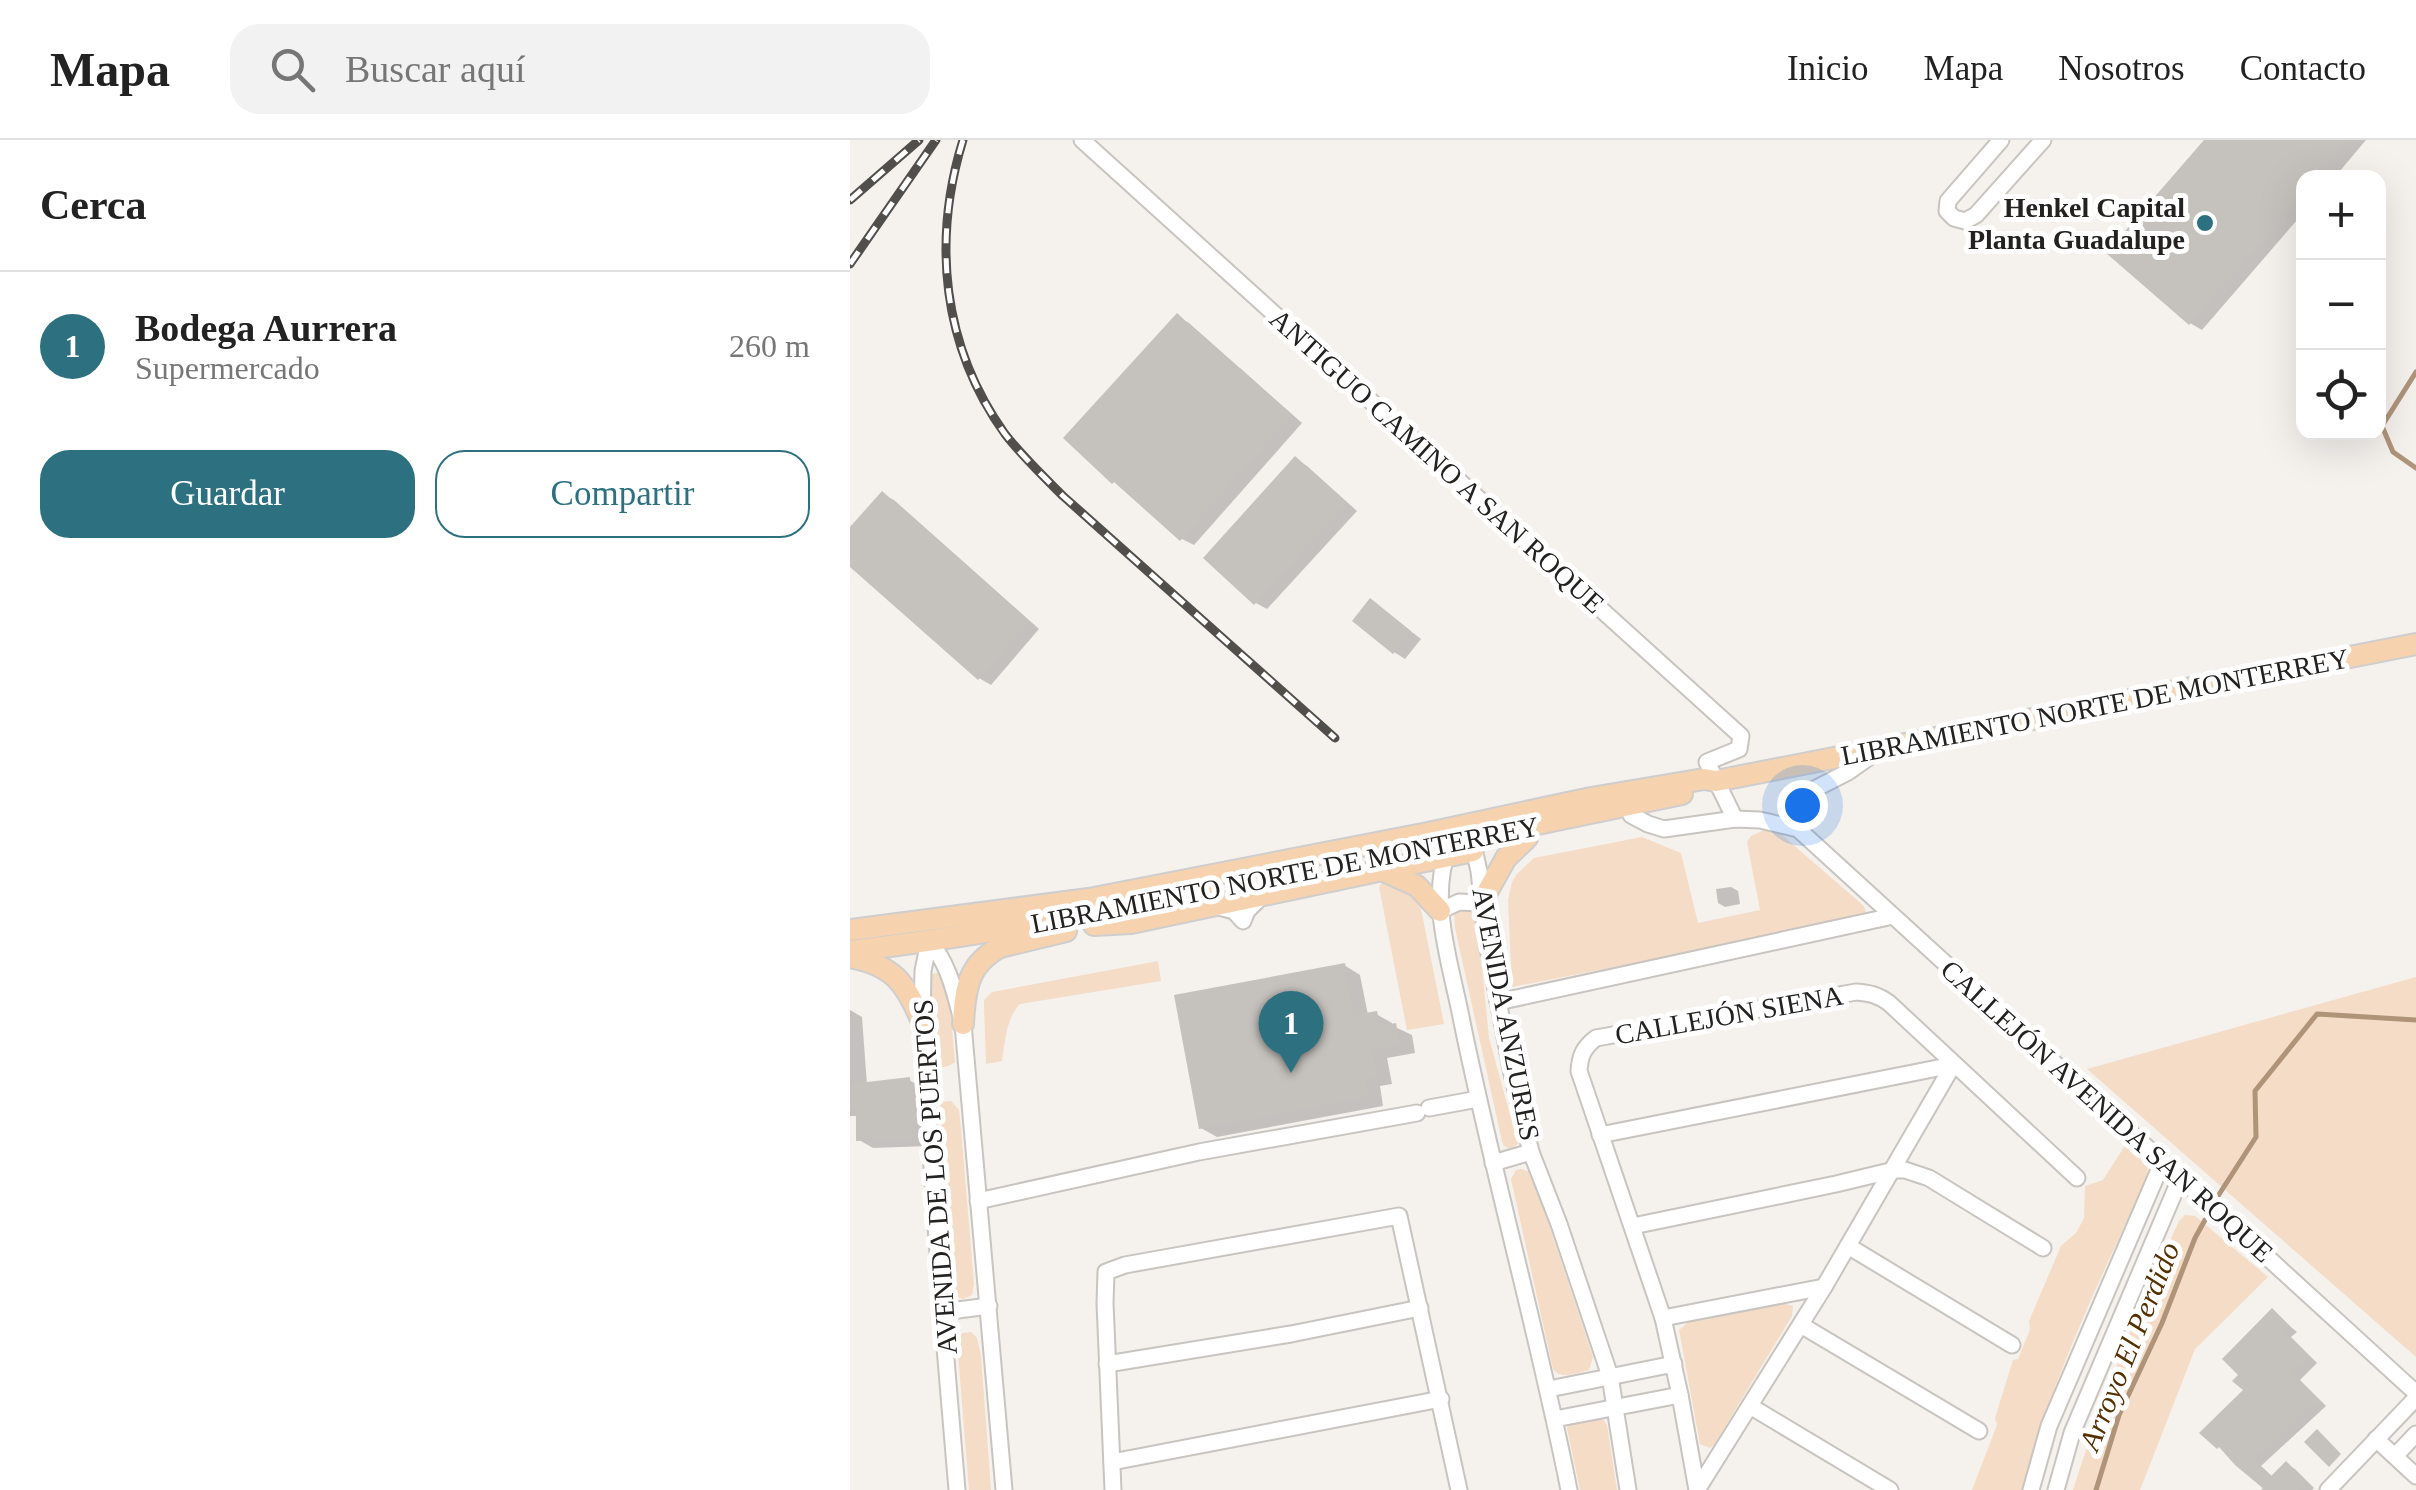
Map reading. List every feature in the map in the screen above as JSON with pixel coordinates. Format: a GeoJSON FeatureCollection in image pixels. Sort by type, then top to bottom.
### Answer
{"type":"FeatureCollection","features":[{"type":"Feature","properties":{"kind":"main road","name":"LIBRAMIENTO NORTE DE MONTERREY"},"geometry":{"type":"LineString","coordinates":[[850,930],[1095,908],[1457,850],[1712,785],[2416,644]]}},
{"type":"Feature","properties":{"kind":"main road","name":"LIBRAMIENTO NORTE DE MONTERREY"},"geometry":{"type":"LineString","coordinates":[[1095,908],[1317,855],[1591,798],[1704,779],[1712,785]]}},
{"type":"Feature","properties":{"kind":"main road"},"geometry":{"type":"LineString","coordinates":[[1000,946],[1384,871],[1457,850],[1594,826],[1689,799],[1712,785]]}},
{"type":"Feature","properties":{"kind":"main road"},"geometry":{"type":"LineString","coordinates":[[1457,850],[1460,834],[1578,808],[1591,798]]}},
{"type":"Feature","properties":{"kind":"main road"},"geometry":{"type":"LineString","coordinates":[[1317,855],[1441,838],[1457,850]]}},
{"type":"Feature","properties":{"kind":"main road"},"geometry":{"type":"LineString","coordinates":[[1481,903],[1506,858],[1528,838]]}},
{"type":"Feature","properties":{"kind":"main road"},"geometry":{"type":"LineString","coordinates":[[1384,871],[1417,886],[1440,911]]}},
{"type":"Feature","properties":{"kind":"main road"},"geometry":{"type":"LineString","coordinates":[[850,954],[930,941],[946,930],[1095,908],[1168,915]]}},
{"type":"Feature","properties":{"kind":"main road"},"geometry":{"type":"LineString","coordinates":[[963,1024],[964,995],[980,960],[1022,936],[1095,908]]}},
{"type":"Feature","properties":{"kind":"main road"},"geometry":{"type":"LineString","coordinates":[[850,939],[902,935],[930,941]]}},
{"type":"Feature","properties":{"kind":"main road"},"geometry":{"type":"LineString","coordinates":[[850,954],[892,973],[909,992],[922,1022]]}},
{"type":"Feature","properties":{"kind":"street","name":"ANTIGUO CAMINO A SAN ROQUE"},"geometry":{"type":"LineString","coordinates":[[1082,140],[1741,736],[1739,749],[1707,762],[1712,785]]}},
{"type":"Feature","properties":{"kind":"street"},"geometry":{"type":"LineString","coordinates":[[2001,140],[1948,201],[1947,211],[1954,218],[1965,221],[1976,215],[2043,140]]}},
{"type":"Feature","properties":{"kind":"street"},"geometry":{"type":"LineString","coordinates":[[1631,816],[1664,829],[1734,819],[1798,829],[1794,814],[1803,795],[1848,772],[1878,750]]}},
{"type":"Feature","properties":{"kind":"street"},"geometry":{"type":"LineString","coordinates":[[1712,785],[1734,819]]}},
{"type":"Feature","properties":{"kind":"street","name":"CALLEJÓN AVENIDA SAN ROQUE"},"geometry":{"type":"LineString","coordinates":[[1798,829],[2416,1396]]}},
{"type":"Feature","properties":{"kind":"street","name":"AVENIDA ANZURES"},"geometry":{"type":"LineString","coordinates":[[1569,1490],[1549,1388],[1492,1163],[1440,911],[1440,878],[1457,850],[1479,870],[1481,903],[1512,1074],[1532,1152],[1610,1376],[1628,1490]]}},
{"type":"Feature","properties":{"kind":"street"},"geometry":{"type":"LineString","coordinates":[[1440,911],[1459,902],[1481,903]]}},
{"type":"Feature","properties":{"kind":"street"},"geometry":{"type":"LineString","coordinates":[[1498,1002],[1893,916]]}},
{"type":"Feature","properties":{"kind":"street","name":"AVENIDA DE LOS PUERTOS"},"geometry":{"type":"LineString","coordinates":[[930,941],[924,971],[922,1022],[958,1490]]}},
{"type":"Feature","properties":{"kind":"street","name":"AVENIDA DE LOS PUERTOS"},"geometry":{"type":"LineString","coordinates":[[930,941],[949,974],[963,1024],[1004,1490]]}},
{"type":"Feature","properties":{"kind":"street","name":"CALLEJÓN SIENA"},"geometry":{"type":"LineString","coordinates":[[1697,1490],[1663,1318],[1579,1071],[1586,1046],[1596,1038],[1868,992],[1888,1004],[2077,1178]]}},
{"type":"Feature","properties":{"kind":"street"},"geometry":{"type":"LineString","coordinates":[[1600,1135],[1953,1065]]}},
{"type":"Feature","properties":{"kind":"street"},"geometry":{"type":"LineString","coordinates":[[1697,1490],[1824,1288],[1953,1065]]}},
{"type":"Feature","properties":{"kind":"street"},"geometry":{"type":"LineString","coordinates":[[978,1200],[1200,1152],[1478,1099]]}},
{"type":"Feature","properties":{"kind":"street"},"geometry":{"type":"LineString","coordinates":[[1492,1163],[1532,1152]]}},
{"type":"Feature","properties":{"kind":"street"},"geometry":{"type":"LineString","coordinates":[[2031,1490],[2049,1426],[2162,1163]]}},
{"type":"Feature","properties":{"kind":"street"},"geometry":{"type":"LineString","coordinates":[[1633,1226],[1894,1170],[1929,1178],[2043,1248]]}},
{"type":"Feature","properties":{"kind":"street"},"geometry":{"type":"LineString","coordinates":[[2056,1490],[2072,1433],[2180,1179]]}},
{"type":"Feature","properties":{"kind":"street"},"geometry":{"type":"LineString","coordinates":[[1113,1490],[1106,1272],[1125,1264],[1399,1216],[1459,1490]]}},
{"type":"Feature","properties":{"kind":"street"},"geometry":{"type":"LineString","coordinates":[[1848,1246],[2012,1345]]}},
{"type":"Feature","properties":{"kind":"street"},"geometry":{"type":"LineString","coordinates":[[1663,1318],[1824,1288]]}},
{"type":"Feature","properties":{"kind":"street"},"geometry":{"type":"LineString","coordinates":[[942,1312],[989,1306]]}},
{"type":"Feature","properties":{"kind":"street"},"geometry":{"type":"LineString","coordinates":[[1107,1364],[1420,1308]]}},
{"type":"Feature","properties":{"kind":"street"},"geometry":{"type":"LineString","coordinates":[[1801,1325],[1979,1431]]}},
{"type":"Feature","properties":{"kind":"street"},"geometry":{"type":"LineString","coordinates":[[1549,1388],[1674,1364]]}},
{"type":"Feature","properties":{"kind":"street"},"geometry":{"type":"LineString","coordinates":[[1555,1418],[1680,1395]]}},
{"type":"Feature","properties":{"kind":"street"},"geometry":{"type":"LineString","coordinates":[[2328,1490],[2416,1396]]}},
{"type":"Feature","properties":{"kind":"street"},"geometry":{"type":"LineString","coordinates":[[1112,1462],[1440,1399]]}},
{"type":"Feature","properties":{"kind":"street"},"geometry":{"type":"LineString","coordinates":[[1750,1406],[1890,1490]]}},
{"type":"Feature","properties":{"kind":"street"},"geometry":{"type":"LineString","coordinates":[[2049,1426],[2072,1433]]}},
{"type":"Feature","properties":{"kind":"street"},"geometry":{"type":"LineString","coordinates":[[2395,1456],[2416,1434]]}},
{"type":"Feature","properties":{"kind":"street"},"geometry":{"type":"LineString","coordinates":[[2376,1438],[2416,1476]]}},
{"type":"Feature","properties":{"kind":"shaded area"},"geometry":{"type":"Polygon","coordinates":[[[1769,828],[1864,906],[1863,918],[1512,987],[1508,900],[1512,882],[1534,858],[1642,837],[1681,853],[1698,923],[1760,910],[1747,842],[1769,828]]]}},
{"type":"Feature","properties":{"kind":"shaded area"},"geometry":{"type":"Polygon","coordinates":[[[1382,883],[1410,893],[1421,909],[1444,1024],[1407,1030],[1379,887],[1382,883]]]}},
{"type":"Feature","properties":{"kind":"shaded area"},"geometry":{"type":"Polygon","coordinates":[[[1458,909],[1474,910],[1477,917],[1489,1038],[1518,1144],[1511,1149],[1502,1141],[1455,928],[1454,913],[1458,909]]]}},
{"type":"Feature","properties":{"kind":"shaded area"},"geometry":{"type":"Polygon","coordinates":[[[1158,961],[1161,981],[1020,1004],[1009,1023],[1002,1061],[986,1064],[984,1000],[992,992],[1158,961]]]}},
{"type":"Feature","properties":{"kind":"shaded area"},"geometry":{"type":"Polygon","coordinates":[[[938,973],[948,983],[955,1062],[944,1067],[933,1063],[927,981],[931,974],[938,973]]]}},
{"type":"Feature","properties":{"kind":"shaded area"},"geometry":{"type":"Polygon","coordinates":[[[2416,977],[2416,1357],[2087,1069],[2416,977]]]}},
{"type":"Feature","properties":{"kind":"shaded area"},"geometry":{"type":"Polygon","coordinates":[[[951,1101],[959,1110],[974,1284],[972,1295],[963,1299],[954,1295],[952,1289],[938,1111],[942,1102],[951,1101]]]}},
{"type":"Feature","properties":{"kind":"shaded area"},"geometry":{"type":"Polygon","coordinates":[[[2126,1144],[2147,1162],[2148,1178],[2061,1371],[2022,1490],[1972,1490],[1997,1425],[1995,1418],[2013,1360],[2018,1359],[2030,1330],[2029,1321],[2061,1246],[2076,1233],[2084,1218],[2085,1186],[2103,1180],[2126,1144]]]}},
{"type":"Feature","properties":{"kind":"shaded area"},"geometry":{"type":"Polygon","coordinates":[[[1521,1169],[1530,1172],[1534,1180],[1593,1357],[1589,1370],[1565,1375],[1553,1369],[1511,1179],[1521,1169]]]}},
{"type":"Feature","properties":{"kind":"shaded area"},"geometry":{"type":"Polygon","coordinates":[[[2185,1215],[2195,1216],[2268,1277],[2195,1349],[2140,1490],[2073,1490],[2135,1321],[2185,1215]]]}},
{"type":"Feature","properties":{"kind":"shaded area"},"geometry":{"type":"Polygon","coordinates":[[[1782,1303],[1793,1306],[1792,1316],[1714,1445],[1710,1448],[1700,1444],[1679,1330],[1690,1321],[1782,1303]]]}},
{"type":"Feature","properties":{"kind":"shaded area"},"geometry":{"type":"Polygon","coordinates":[[[971,1332],[977,1338],[981,1356],[991,1490],[969,1490],[957,1341],[962,1333],[971,1332]]]}},
{"type":"Feature","properties":{"kind":"shaded area"},"geometry":{"type":"Polygon","coordinates":[[[1600,1416],[1607,1425],[1617,1490],[1580,1490],[1567,1428],[1600,1416]]]}},
{"type":"Feature","properties":{"kind":"building","name":"Henkel Capital Planta Guadalupe"},"geometry":{"type":"Polygon","coordinates":[[[2204,140],[2349,140],[2324,170],[2296,170],[2296,202],[2189,325],[2106,253],[2204,140]]]}},
{"type":"Feature","properties":{"kind":"building"},"geometry":{"type":"Polygon","coordinates":[[[1177,313],[1292,415],[1180,541],[1063,438],[1177,313]]]}},
{"type":"Feature","properties":{"kind":"building"},"geometry":{"type":"Polygon","coordinates":[[[1295,456],[1347,503],[1254,605],[1203,558],[1295,456]]]}},
{"type":"Feature","properties":{"kind":"building"},"geometry":{"type":"Polygon","coordinates":[[[882,491],[1029,621],[978,680],[850,567],[850,527],[882,491]]]}},
{"type":"Feature","properties":{"kind":"building"},"geometry":{"type":"Polygon","coordinates":[[[1370,598],[1411,631],[1393,654],[1352,621],[1370,598]]]}},
{"type":"Feature","properties":{"kind":"building"},"geometry":{"type":"Polygon","coordinates":[[[1345,963],[1354,1015],[1377,1011],[1380,1026],[1396,1023],[1400,1045],[1372,1050],[1377,1076],[1365,1078],[1368,1097],[1199,1129],[1174,995],[1345,963]]]}},
{"type":"Feature","properties":{"kind":"building"},"geometry":{"type":"Polygon","coordinates":[[[910,1077],[916,1139],[856,1141],[856,1109],[850,1109],[850,1084],[910,1077]]]}},
{"type":"Feature","properties":{"kind":"building"},"geometry":{"type":"Polygon","coordinates":[[[2272,1308],[2290,1326],[2284,1331],[2310,1357],[2292,1374],[2319,1400],[2254,1460],[2271,1476],[2286,1461],[2307,1482],[2298,1490],[2265,1490],[2199,1433],[2243,1390],[2232,1381],[2238,1375],[2222,1359],[2272,1308]]]}},
{"type":"Feature","properties":{"kind":"building"},"geometry":{"type":"Polygon","coordinates":[[[2317,1429],[2341,1454],[2329,1467],[2304,1442],[2317,1429]]]}},
{"type":"Feature","properties":{"kind":"waterway","name":"Arroyo El Perdido"},"geometry":{"type":"LineString","coordinates":[[2416,372],[2382,426],[2393,452],[2416,468]]}},
{"type":"Feature","properties":{"kind":"waterway","name":"Arroyo El Perdido"},"geometry":{"type":"LineString","coordinates":[[2218,1196],[2256,1137],[2255,1091],[2317,1014],[2416,1020]]}},
{"type":"Feature","properties":{"kind":"waterway","name":"Arroyo El Perdido"},"geometry":{"type":"LineString","coordinates":[[2096,1490],[2119,1415],[2205,1220]]}},
{"type":"Feature","properties":{"kind":"railway"},"geometry":{"type":"LineString","coordinates":[[850,200],[919,140]]}},
{"type":"Feature","properties":{"kind":"railway"},"geometry":{"type":"LineString","coordinates":[[850,264],[936,140]]}},
{"type":"Feature","properties":{"kind":"railway"},"geometry":{"type":"LineString","coordinates":[[963,140],[948,216],[949,292],[968,365],[1005,434],[1063,496],[1335,738]]}},
{"type":"Feature","properties":{"kind":"place","name":"Henkel Capital Planta Guadalupe"},"geometry":{"type":"Point","coordinates":[2205,223]}},
{"type":"Feature","properties":{"kind":"place","name":"Bodega Aurrera"},"geometry":{"type":"Point","coordinates":[1291,1073]}}]}
